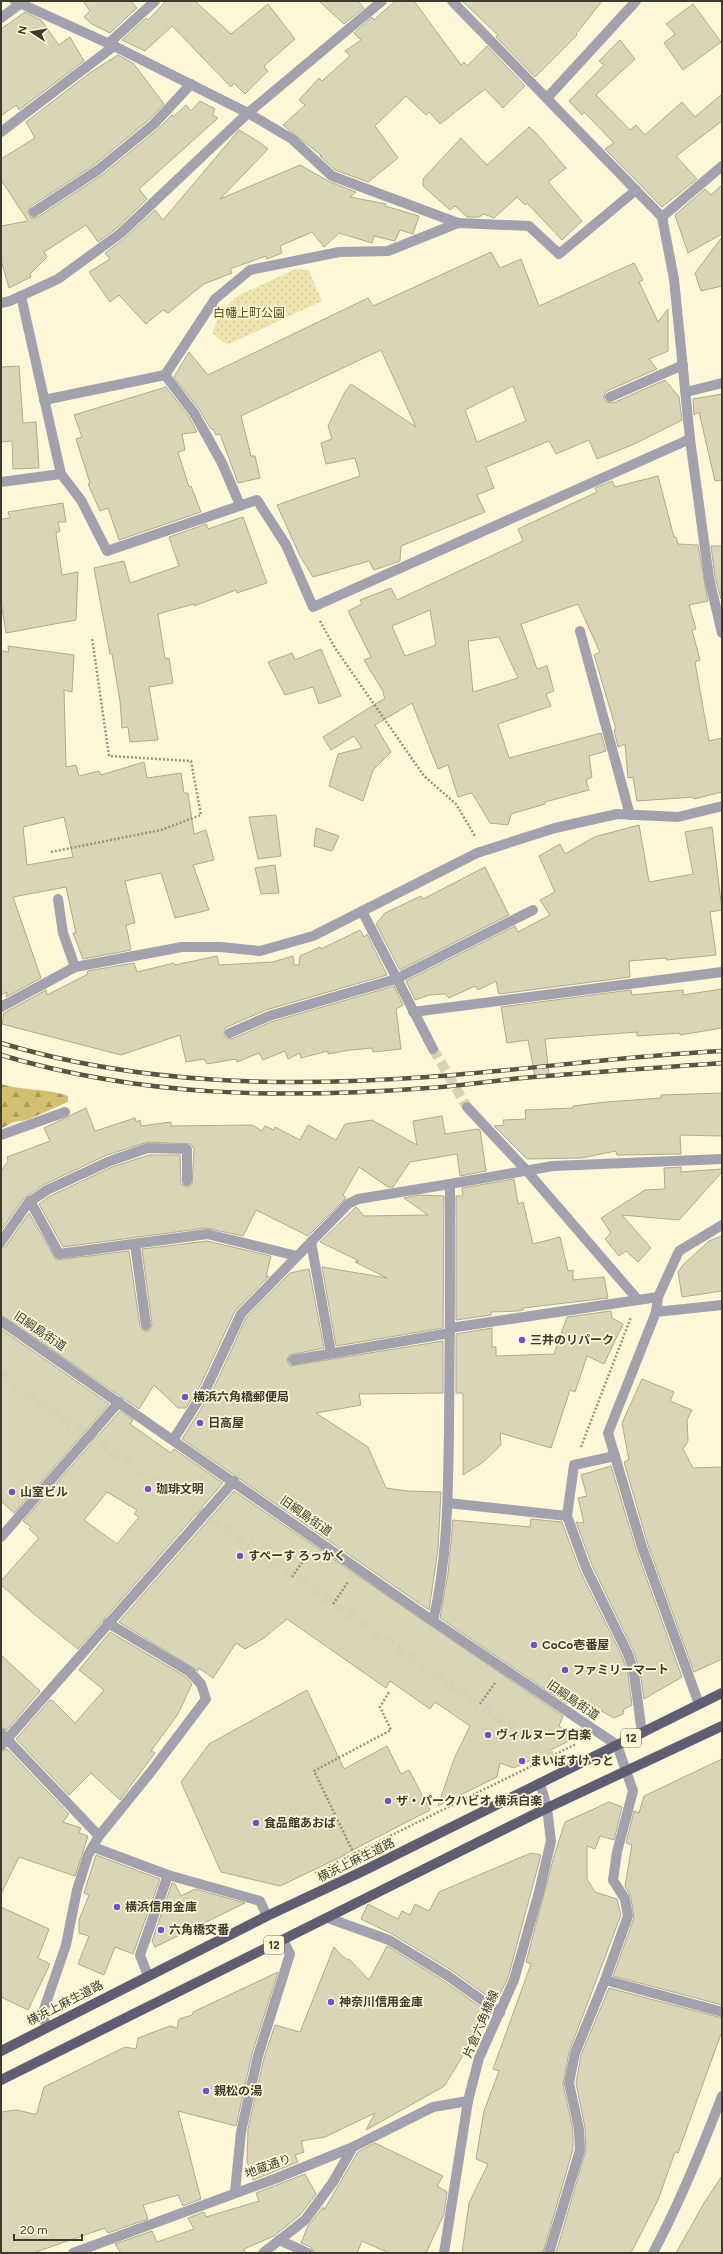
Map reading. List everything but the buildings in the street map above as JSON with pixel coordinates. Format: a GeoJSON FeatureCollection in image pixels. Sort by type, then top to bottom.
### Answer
{"type":"FeatureCollection","features":[{"type":"Feature","properties":{"kind":"main road","name":"横浜上麻生道路"},"geometry":{"type":"LineString","coordinates":[[1,2051],[267,1916],[368,1869],[722,1693]]}},
{"type":"Feature","properties":{"kind":"main road","name":"12"},"geometry":{"type":"LineString","coordinates":[[1,2080],[547,1808],[722,1726]]}},
{"type":"Feature","properties":{"kind":"street"},"geometry":{"type":"LineString","coordinates":[[1,132],[111,45],[154,1]]}},
{"type":"Feature","properties":{"kind":"street"},"geometry":{"type":"LineString","coordinates":[[1,303],[21,296],[58,279],[121,233],[248,113],[382,1]]}},
{"type":"Feature","properties":{"kind":"street"},"geometry":{"type":"LineString","coordinates":[[452,1],[662,217],[674,279],[690,439],[709,578],[722,633]]}},
{"type":"Feature","properties":{"kind":"street"},"geometry":{"type":"LineString","coordinates":[[547,98],[636,1]]}},
{"type":"Feature","properties":{"kind":"street"},"geometry":{"type":"LineString","coordinates":[[1,18],[18,2],[111,45],[248,113],[292,139],[332,176],[458,223],[529,226],[559,254],[636,190]]}},
{"type":"Feature","properties":{"kind":"street"},"geometry":{"type":"LineString","coordinates":[[34,212],[98,170],[154,124],[191,84]]}},
{"type":"Feature","properties":{"kind":"street"},"geometry":{"type":"LineString","coordinates":[[662,217],[722,166]]}},
{"type":"Feature","properties":{"kind":"street"},"geometry":{"type":"LineString","coordinates":[[44,400],[165,375],[215,299],[250,270],[339,252],[388,251],[458,223]]}},
{"type":"Feature","properties":{"kind":"street"},"geometry":{"type":"LineString","coordinates":[[21,296],[61,474],[81,500],[107,551],[257,500],[286,545],[313,607],[690,439]]}},
{"type":"Feature","properties":{"kind":"street"},"geometry":{"type":"LineString","coordinates":[[610,397],[683,365]]}},
{"type":"Feature","properties":{"kind":"street"},"geometry":{"type":"LineString","coordinates":[[165,375],[194,413],[222,463],[240,505]]}},
{"type":"Feature","properties":{"kind":"street"},"geometry":{"type":"LineString","coordinates":[[686,392],[722,383]]}},
{"type":"Feature","properties":{"kind":"street"},"geometry":{"type":"LineString","coordinates":[[1,482],[61,474]]}},
{"type":"Feature","properties":{"kind":"street"},"geometry":{"type":"LineString","coordinates":[[580,631],[630,815]]}},
{"type":"Feature","properties":{"kind":"street"},"geometry":{"type":"LineString","coordinates":[[1,1007],[75,967],[182,947],[220,947],[260,951],[313,936],[484,850],[555,828],[617,814],[678,817],[722,806]]}},
{"type":"Feature","properties":{"kind":"street"},"geometry":{"type":"LineString","coordinates":[[58,899],[63,933],[75,967]]}},
{"type":"Feature","properties":{"kind":"street"},"geometry":{"type":"LineString","coordinates":[[230,1033],[269,1016],[396,979],[532,910]]}},
{"type":"Feature","properties":{"kind":"street"},"geometry":{"type":"LineString","coordinates":[[362,911],[433,1049]]}},
{"type":"Feature","properties":{"kind":"street"},"geometry":{"type":"LineString","coordinates":[[413,1012],[722,972]]}},
{"type":"Feature","properties":{"kind":"street"},"geometry":{"type":"LineString","coordinates":[[467,1108],[526,1170],[638,1300]]}},
{"type":"Feature","properties":{"kind":"street"},"geometry":{"type":"LineString","coordinates":[[1,1135],[65,1112]]}},
{"type":"Feature","properties":{"kind":"street"},"geometry":{"type":"LineString","coordinates":[[1,1242],[30,1201],[47,1190],[110,1161],[148,1148],[187,1149],[187,1181]]}},
{"type":"Feature","properties":{"kind":"street"},"geometry":{"type":"LineString","coordinates":[[173,1440],[207,1387],[241,1314],[348,1204],[358,1198],[553,1166],[722,1159]]}},
{"type":"Feature","properties":{"kind":"street"},"geometry":{"type":"LineString","coordinates":[[433,1621],[441,1587],[448,1503],[450,1184]]}},
{"type":"Feature","properties":{"kind":"street"},"geometry":{"type":"LineString","coordinates":[[30,1201],[59,1254],[207,1234],[297,1256]]}},
{"type":"Feature","properties":{"kind":"street"},"geometry":{"type":"LineString","coordinates":[[699,1704],[642,1547],[608,1433],[656,1312],[658,1297],[679,1251],[722,1225]]}},
{"type":"Feature","properties":{"kind":"street"},"geometry":{"type":"LineString","coordinates":[[311,1242],[331,1354]]}},
{"type":"Feature","properties":{"kind":"street"},"geometry":{"type":"LineString","coordinates":[[135,1244],[146,1325]]}},
{"type":"Feature","properties":{"kind":"street"},"geometry":{"type":"LineString","coordinates":[[293,1360],[331,1354],[450,1330],[658,1297]]}},
{"type":"Feature","properties":{"kind":"street"},"geometry":{"type":"LineString","coordinates":[[656,1312],[722,1305]]}},
{"type":"Feature","properties":{"kind":"street","name":"旧綱島街道"},"geometry":{"type":"LineString","coordinates":[[1,1321],[234,1481],[433,1621],[617,1745]]}},
{"type":"Feature","properties":{"kind":"street"},"geometry":{"type":"LineString","coordinates":[[1,1537],[119,1402]]}},
{"type":"Feature","properties":{"kind":"street"},"geometry":{"type":"LineString","coordinates":[[615,1456],[574,1465],[567,1516],[586,1568],[628,1654],[634,1673],[642,1733]]}},
{"type":"Feature","properties":{"kind":"street"},"geometry":{"type":"LineString","coordinates":[[99,1836],[3,1739],[234,1481]]}},
{"type":"Feature","properties":{"kind":"street"},"geometry":{"type":"LineString","coordinates":[[448,1503],[567,1516]]}},
{"type":"Feature","properties":{"kind":"street"},"geometry":{"type":"LineString","coordinates":[[47,2027],[42,2014],[66,1945],[77,1890],[88,1856],[99,1836],[150,1773],[206,1699],[201,1684],[190,1672],[108,1623]]}},
{"type":"Feature","properties":{"kind":"street"},"geometry":{"type":"LineString","coordinates":[[548,2253],[580,2150],[579,2129],[569,2083],[575,2054],[605,1980],[628,1916],[625,1900],[613,1880],[617,1852],[633,1791],[617,1745]]}},
{"type":"Feature","properties":{"kind":"street","name":"片倉六角橋線"},"geometry":{"type":"LineString","coordinates":[[444,2253],[468,2101],[479,2058],[514,1980],[539,1892],[551,1840],[547,1808],[540,1783]]}},
{"type":"Feature","properties":{"kind":"street"},"geometry":{"type":"LineString","coordinates":[[93,1847],[168,1875],[260,1901],[267,1916]]}},
{"type":"Feature","properties":{"kind":"street"},"geometry":{"type":"LineString","coordinates":[[148,1976],[140,1955],[168,1875]]}},
{"type":"Feature","properties":{"kind":"street"},"geometry":{"type":"LineString","coordinates":[[328,1918],[389,1940],[448,1976],[500,2013]]}},
{"type":"Feature","properties":{"kind":"street"},"geometry":{"type":"LineString","coordinates":[[235,2192],[242,2124],[258,2056],[290,1954],[283,1940]]}},
{"type":"Feature","properties":{"kind":"street"},"geometry":{"type":"LineString","coordinates":[[605,1980],[722,2012]]}},
{"type":"Feature","properties":{"kind":"street"},"geometry":{"type":"LineString","coordinates":[[653,2253],[696,2163],[722,2096]]}},
{"type":"Feature","properties":{"kind":"street","name":"地蔵通り"},"geometry":{"type":"LineString","coordinates":[[74,2253],[353,2147],[433,2107],[468,2101]]}},
{"type":"Feature","properties":{"kind":"street"},"geometry":{"type":"LineString","coordinates":[[263,2253],[305,2220],[333,2182],[353,2147]]}},
{"type":"Feature","properties":{"kind":"street"},"geometry":{"type":"LineString","coordinates":[[279,2240],[308,2253]]}},
{"type":"Feature","properties":{"kind":"path"},"geometry":{"type":"LineString","coordinates":[[313,607],[335,648],[424,776],[456,804],[484,850]]}},
{"type":"Feature","properties":{"kind":"path"},"geometry":{"type":"LineString","coordinates":[[51,852],[160,830],[201,815],[191,761],[109,756],[92,638]]}},
{"type":"Feature","properties":{"kind":"path"},"geometry":{"type":"LineString","coordinates":[[574,1465],[638,1300]]}},
{"type":"Feature","properties":{"kind":"path"},"geometry":{"type":"LineString","coordinates":[[292,1577],[317,1540]]}},
{"type":"Feature","properties":{"kind":"path"},"geometry":{"type":"LineString","coordinates":[[333,1604],[358,1569]]}},
{"type":"Feature","properties":{"kind":"path"},"geometry":{"type":"LineString","coordinates":[[480,1704],[504,1669]]}},
{"type":"Feature","properties":{"kind":"path"},"geometry":{"type":"LineString","coordinates":[[354,1854],[314,1771],[391,1730],[380,1707],[389,1692]]}},
{"type":"Feature","properties":{"kind":"path"},"geometry":{"type":"LineString","coordinates":[[313,1874],[576,1744]]}},
{"type":"Feature","properties":{"kind":"green space","name":"白幡上町公園"},"geometry":{"type":"Polygon","coordinates":[[[296,269],[309,270],[322,301],[227,345],[212,333],[221,311],[237,296],[296,269]]]}},
{"type":"Feature","properties":{"kind":"green space"},"geometry":{"type":"Polygon","coordinates":[[[1,1084],[18,1088],[60,1093],[68,1096],[68,1102],[27,1120],[13,1122],[1,1129],[1,1084]]]}},
{"type":"Feature","properties":{"kind":"tunnel"},"geometry":{"type":"LineString","coordinates":[[433,1049],[467,1107]]}},
{"type":"Feature","properties":{"kind":"tunnel"},"geometry":{"type":"LineString","coordinates":[[1,1375],[480,1704],[551,1756]]}},
{"type":"Feature","properties":{"kind":"railway"},"geometry":{"type":"LineString","coordinates":[[1,1043],[53,1057],[159,1075],[213,1080],[266,1082],[320,1082],[428,1077],[648,1056],[722,1051]]}},
{"type":"Feature","properties":{"kind":"railway"},"geometry":{"type":"LineString","coordinates":[[1,1055],[54,1069],[160,1087],[266,1093],[320,1093],[428,1088],[510,1079],[722,1063]]}},
{"type":"Feature","properties":{"kind":"place","name":"三井のリパーク"},"geometry":{"type":"Point","coordinates":[522,1340]}},
{"type":"Feature","properties":{"kind":"place","name":"横浜六角橋郵便局"},"geometry":{"type":"Point","coordinates":[185,1397]}},
{"type":"Feature","properties":{"kind":"place","name":"日高屋"},"geometry":{"type":"Point","coordinates":[200,1423]}},
{"type":"Feature","properties":{"kind":"place","name":"珈琲文明"},"geometry":{"type":"Point","coordinates":[148,1489]}},
{"type":"Feature","properties":{"kind":"place","name":"山室ビル"},"geometry":{"type":"Point","coordinates":[12,1492]}},
{"type":"Feature","properties":{"kind":"place","name":"すぺーす ろっかく"},"geometry":{"type":"Point","coordinates":[240,1556]}},
{"type":"Feature","properties":{"kind":"place","name":"CoCo壱番屋"},"geometry":{"type":"Point","coordinates":[534,1645]}},
{"type":"Feature","properties":{"kind":"place","name":"ファミリーマート"},"geometry":{"type":"Point","coordinates":[565,1670]}},
{"type":"Feature","properties":{"kind":"place","name":"ヴィルヌーブ白楽"},"geometry":{"type":"Point","coordinates":[488,1735]}},
{"type":"Feature","properties":{"kind":"place","name":"まいばすけっと"},"geometry":{"type":"Point","coordinates":[522,1761]}},
{"type":"Feature","properties":{"kind":"place","name":"ザ・パークハビオ 横浜白楽"},"geometry":{"type":"Point","coordinates":[388,1801]}},
{"type":"Feature","properties":{"kind":"place","name":"食品館あおば"},"geometry":{"type":"Point","coordinates":[256,1823]}},
{"type":"Feature","properties":{"kind":"place","name":"横浜信用金庫"},"geometry":{"type":"Point","coordinates":[117,1907]}},
{"type":"Feature","properties":{"kind":"place","name":"六角橋交番"},"geometry":{"type":"Point","coordinates":[161,1930]}},
{"type":"Feature","properties":{"kind":"place","name":"神奈川信用金庫"},"geometry":{"type":"Point","coordinates":[331,2002]}},
{"type":"Feature","properties":{"kind":"place","name":"親松の湯"},"geometry":{"type":"Point","coordinates":[206,2091]}}]}
